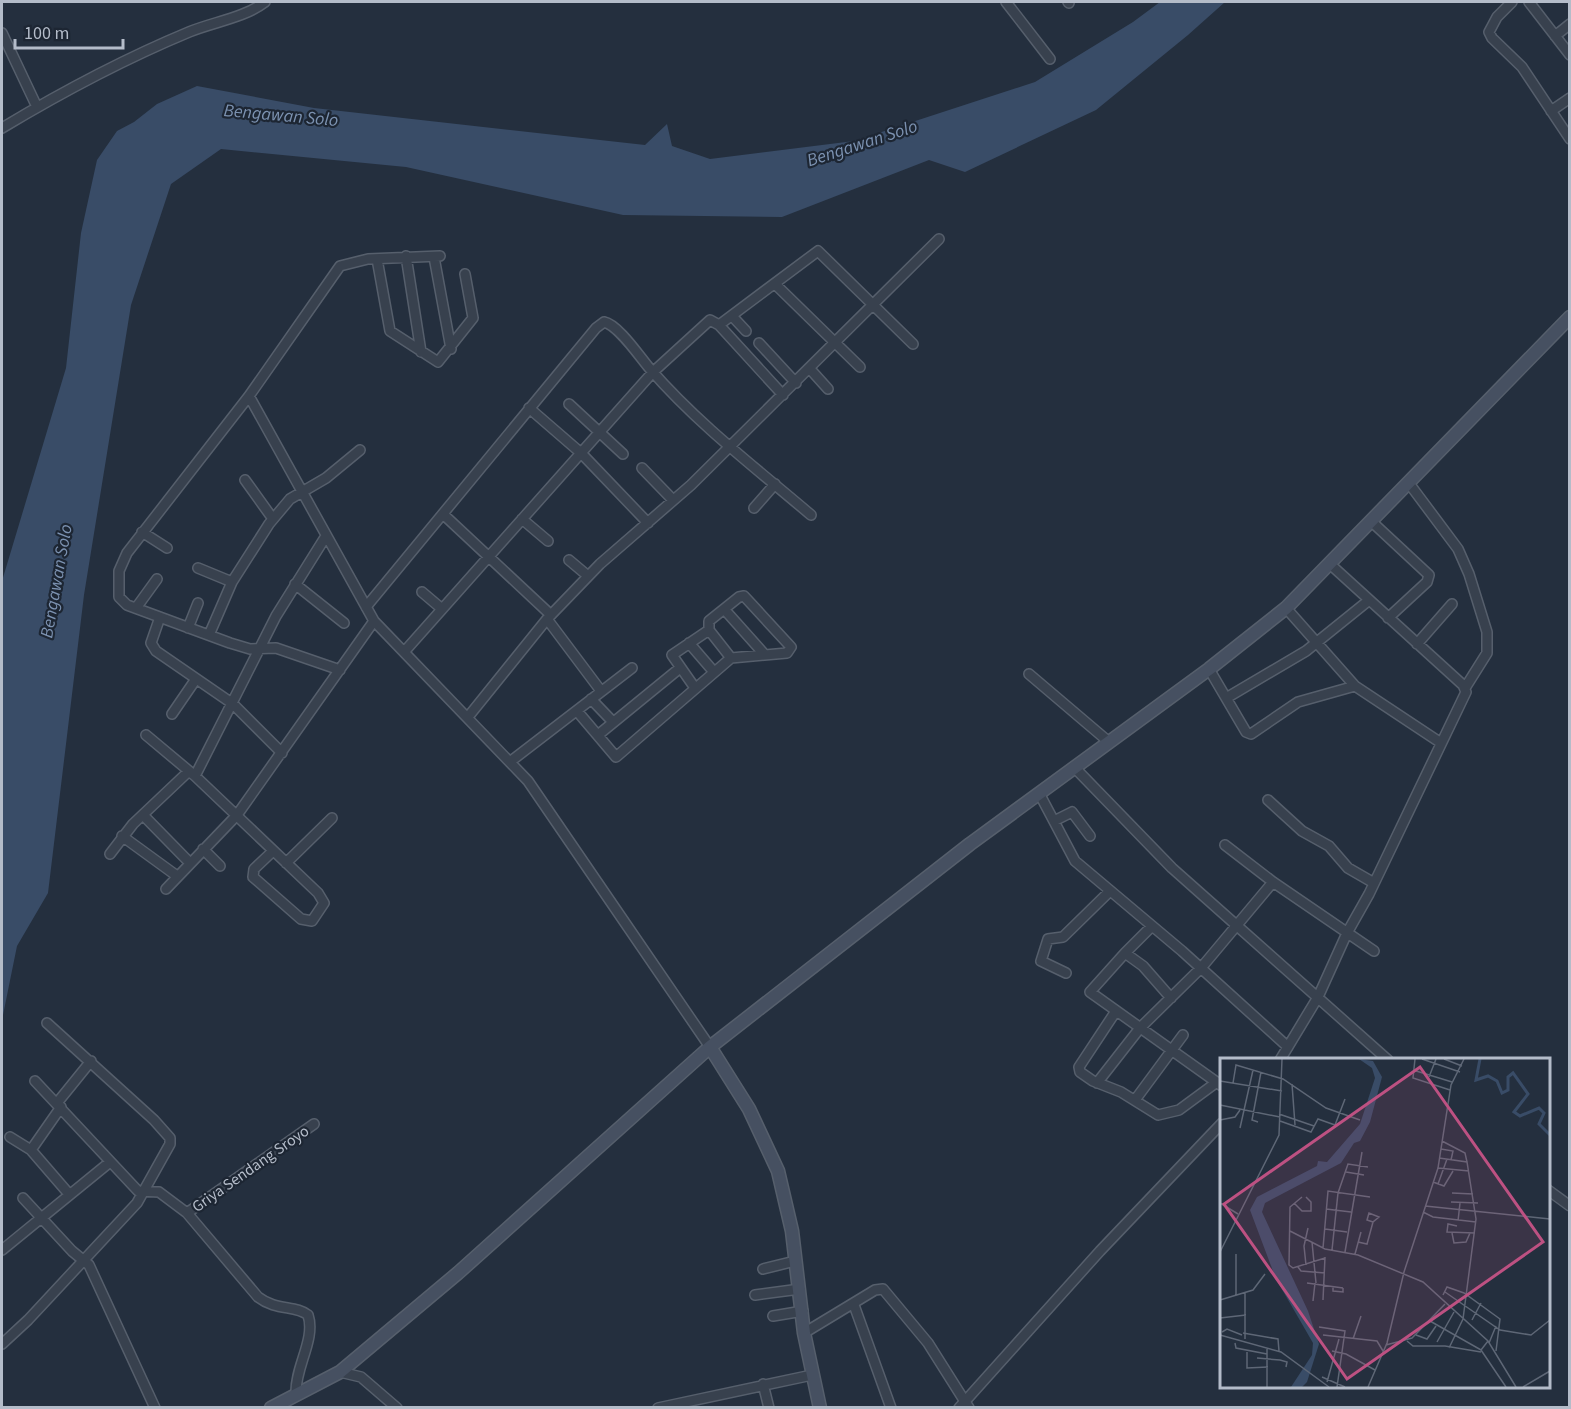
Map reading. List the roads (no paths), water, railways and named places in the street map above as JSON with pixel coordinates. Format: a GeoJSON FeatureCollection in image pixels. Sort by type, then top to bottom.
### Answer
{"type":"FeatureCollection","features":[{"type":"Feature","properties":{"kind":"street"},"geometry":{"type":"LineString","coordinates":[[2,128],[115,65],[265,2]]}},
{"type":"Feature","properties":{"kind":"street"},"geometry":{"type":"LineString","coordinates":[[1006,2],[1050,59]]}},
{"type":"Feature","properties":{"kind":"street"},"geometry":{"type":"LineString","coordinates":[[1512,2],[1497,17],[1489,32],[1492,38],[1521,67],[1569,139]]}},
{"type":"Feature","properties":{"kind":"street"},"geometry":{"type":"LineString","coordinates":[[1529,2],[1569,55]]}},
{"type":"Feature","properties":{"kind":"street"},"geometry":{"type":"LineString","coordinates":[[1555,36],[1569,24]]}},
{"type":"Feature","properties":{"kind":"street"},"geometry":{"type":"LineString","coordinates":[[2,33],[37,107]]}},
{"type":"Feature","properties":{"kind":"street"},"geometry":{"type":"LineString","coordinates":[[1551,111],[1569,98]]}},
{"type":"Feature","properties":{"kind":"street"},"geometry":{"type":"LineString","coordinates":[[468,717],[549,617],[588,576],[730,447],[939,239]]}},
{"type":"Feature","properties":{"kind":"street"},"geometry":{"type":"LineString","coordinates":[[719,325],[820,251],[913,344]]}},
{"type":"Feature","properties":{"kind":"street"},"geometry":{"type":"LineString","coordinates":[[406,256],[421,352]]}},
{"type":"Feature","properties":{"kind":"street"},"geometry":{"type":"LineString","coordinates":[[340,670],[292,652],[268,647],[250,649],[136,608],[119,597],[118,577],[123,559],[249,396],[337,269],[346,263],[406,256],[437,257],[451,349]]}},
{"type":"Feature","properties":{"kind":"street"},"geometry":{"type":"LineString","coordinates":[[373,259],[390,331],[438,362],[451,349],[473,318],[465,274]]}},
{"type":"Feature","properties":{"kind":"street"},"geometry":{"type":"LineString","coordinates":[[776,285],[860,367]]}},
{"type":"Feature","properties":{"kind":"street"},"geometry":{"type":"LineString","coordinates":[[732,316],[746,331]]}},
{"type":"Feature","properties":{"kind":"street"},"geometry":{"type":"LineString","coordinates":[[271,1407],[340,1372],[458,1273],[710,1047],[910,890],[1209,669],[1286,609],[1569,317]]}},
{"type":"Feature","properties":{"kind":"street"},"geometry":{"type":"LineString","coordinates":[[404,652],[653,372],[710,320],[719,325],[783,395]]}},
{"type":"Feature","properties":{"kind":"street"},"geometry":{"type":"LineString","coordinates":[[366,607],[444,515],[529,408],[596,328],[604,322],[614,328],[653,372],[730,447],[811,515]]}},
{"type":"Feature","properties":{"kind":"street"},"geometry":{"type":"LineString","coordinates":[[759,343],[796,383]]}},
{"type":"Feature","properties":{"kind":"street"},"geometry":{"type":"LineString","coordinates":[[810,369],[828,389]]}},
{"type":"Feature","properties":{"kind":"street"},"geometry":{"type":"LineString","coordinates":[[249,396],[374,621],[511,761],[585,862],[710,1047],[748,1109],[776,1165],[792,1231],[804,1333],[820,1407]]}},
{"type":"Feature","properties":{"kind":"street"},"geometry":{"type":"LineString","coordinates":[[569,404],[623,454]]}},
{"type":"Feature","properties":{"kind":"street"},"geometry":{"type":"LineString","coordinates":[[529,408],[581,453],[648,523]]}},
{"type":"Feature","properties":{"kind":"street"},"geometry":{"type":"LineString","coordinates":[[209,636],[232,582],[258,538],[273,519],[290,499],[326,478],[360,450]]}},
{"type":"Feature","properties":{"kind":"street"},"geometry":{"type":"LineString","coordinates":[[642,468],[674,500]]}},
{"type":"Feature","properties":{"kind":"street"},"geometry":{"type":"LineString","coordinates":[[245,480],[273,519]]}},
{"type":"Feature","properties":{"kind":"street"},"geometry":{"type":"LineString","coordinates":[[1281,1058],[1318,997],[1347,933],[1374,883],[1464,696],[1465,688],[1489,647],[1484,621],[1469,574],[1458,549],[1408,482]]}},
{"type":"Feature","properties":{"kind":"street"},"geometry":{"type":"LineString","coordinates":[[754,508],[775,484]]}},
{"type":"Feature","properties":{"kind":"street"},"geometry":{"type":"LineString","coordinates":[[444,515],[549,617],[601,691]]}},
{"type":"Feature","properties":{"kind":"street"},"geometry":{"type":"LineString","coordinates":[[522,519],[548,541]]}},
{"type":"Feature","properties":{"kind":"street"},"geometry":{"type":"LineString","coordinates":[[1372,522],[1429,575],[1427,582],[1388,618]]}},
{"type":"Feature","properties":{"kind":"street"},"geometry":{"type":"LineString","coordinates":[[142,532],[167,548]]}},
{"type":"Feature","properties":{"kind":"street"},"geometry":{"type":"LineString","coordinates":[[110,854],[122,836],[143,815],[192,773],[233,704],[295,584],[326,536]]}},
{"type":"Feature","properties":{"kind":"street"},"geometry":{"type":"LineString","coordinates":[[569,560],[588,576]]}},
{"type":"Feature","properties":{"kind":"street"},"geometry":{"type":"LineString","coordinates":[[1331,565],[1465,688]]}},
{"type":"Feature","properties":{"kind":"street"},"geometry":{"type":"LineString","coordinates":[[198,568],[232,582]]}},
{"type":"Feature","properties":{"kind":"street"},"geometry":{"type":"LineString","coordinates":[[136,608],[157,579]]}},
{"type":"Feature","properties":{"kind":"street"},"geometry":{"type":"LineString","coordinates":[[295,584],[344,623]]}},
{"type":"Feature","properties":{"kind":"street"},"geometry":{"type":"LineString","coordinates":[[422,592],[442,609]]}},
{"type":"Feature","properties":{"kind":"street"},"geometry":{"type":"LineString","coordinates":[[577,711],[616,757],[731,657],[787,653],[791,647],[744,596],[739,597],[710,621],[709,630],[731,657]]}},
{"type":"Feature","properties":{"kind":"street"},"geometry":{"type":"LineString","coordinates":[[1228,697],[1318,642],[1368,601]]}},
{"type":"Feature","properties":{"kind":"street"},"geometry":{"type":"LineString","coordinates":[[188,628],[198,603]]}},
{"type":"Feature","properties":{"kind":"street"},"geometry":{"type":"LineString","coordinates":[[1417,644],[1452,604]]}},
{"type":"Feature","properties":{"kind":"street"},"geometry":{"type":"LineString","coordinates":[[724,609],[765,655]]}},
{"type":"Feature","properties":{"kind":"street"},"geometry":{"type":"LineString","coordinates":[[1286,609],[1318,642],[1355,686],[1441,742]]}},
{"type":"Feature","properties":{"kind":"street"},"geometry":{"type":"LineString","coordinates":[[160,617],[152,647],[233,704],[282,753]]}},
{"type":"Feature","properties":{"kind":"street"},"geometry":{"type":"LineString","coordinates":[[166,889],[237,815],[374,621]]}},
{"type":"Feature","properties":{"kind":"street"},"geometry":{"type":"LineString","coordinates":[[695,688],[672,655],[709,630]]}},
{"type":"Feature","properties":{"kind":"street"},"geometry":{"type":"LineString","coordinates":[[689,643],[714,672]]}},
{"type":"Feature","properties":{"kind":"street"},"geometry":{"type":"LineString","coordinates":[[511,761],[632,668]]}},
{"type":"Feature","properties":{"kind":"street"},"geometry":{"type":"LineString","coordinates":[[598,735],[680,668]]}},
{"type":"Feature","properties":{"kind":"street"},"geometry":{"type":"LineString","coordinates":[[1209,669],[1228,697],[1246,732],[1251,734],[1298,702],[1355,686]]}},
{"type":"Feature","properties":{"kind":"street"},"geometry":{"type":"LineString","coordinates":[[1029,674],[1109,742]]}},
{"type":"Feature","properties":{"kind":"street"},"geometry":{"type":"LineString","coordinates":[[172,714],[196,679]]}},
{"type":"Feature","properties":{"kind":"street"},"geometry":{"type":"LineString","coordinates":[[591,699],[614,722]]}},
{"type":"Feature","properties":{"kind":"street"},"geometry":{"type":"LineString","coordinates":[[146,735],[192,773],[237,815],[324,901],[312,921],[301,919],[253,877],[255,868],[273,851]]}},
{"type":"Feature","properties":{"kind":"street"},"geometry":{"type":"LineString","coordinates":[[1074,767],[1172,868],[1387,1058]]}},
{"type":"Feature","properties":{"kind":"street"},"geometry":{"type":"LineString","coordinates":[[1039,794],[1070,856],[1201,968],[1288,1047]]}},
{"type":"Feature","properties":{"kind":"street"},"geometry":{"type":"LineString","coordinates":[[1268,800],[1302,831],[1332,848],[1348,868],[1374,883]]}},
{"type":"Feature","properties":{"kind":"street"},"geometry":{"type":"LineString","coordinates":[[1054,820],[1072,812],[1090,836]]}},
{"type":"Feature","properties":{"kind":"street"},"geometry":{"type":"LineString","coordinates":[[143,815],[190,863]]}},
{"type":"Feature","properties":{"kind":"street"},"geometry":{"type":"LineString","coordinates":[[286,863],[332,818]]}},
{"type":"Feature","properties":{"kind":"street"},"geometry":{"type":"LineString","coordinates":[[122,836],[177,876]]}},
{"type":"Feature","properties":{"kind":"street"},"geometry":{"type":"LineString","coordinates":[[1225,845],[1273,882],[1374,951]]}},
{"type":"Feature","properties":{"kind":"street"},"geometry":{"type":"LineString","coordinates":[[203,849],[220,866]]}},
{"type":"Feature","properties":{"kind":"street"},"geometry":{"type":"LineString","coordinates":[[1097,1083],[1140,1028],[1201,968],[1273,882]]}},
{"type":"Feature","properties":{"kind":"street"},"geometry":{"type":"LineString","coordinates":[[1066,973],[1041,961],[1048,939],[1063,938],[1110,891]]}},
{"type":"Feature","properties":{"kind":"street"},"geometry":{"type":"LineString","coordinates":[[1116,1011],[1078,1067],[1083,1074],[1135,1100],[1156,1114],[1168,1113],[1190,1103],[1219,1084],[1090,992],[1152,926]]}},
{"type":"Feature","properties":{"kind":"street"},"geometry":{"type":"LineString","coordinates":[[1125,953],[1143,966],[1171,998]]}},
{"type":"Feature","properties":{"kind":"street"},"geometry":{"type":"LineString","coordinates":[[2,1344],[28,1320],[82,1259],[127,1215],[144,1193],[170,1144],[170,1138],[91,1061],[47,1023]]}},
{"type":"Feature","properties":{"kind":"street"},"geometry":{"type":"LineString","coordinates":[[1135,1100],[1183,1035]]}},
{"type":"Feature","properties":{"kind":"street"},"geometry":{"type":"LineString","coordinates":[[31,1150],[59,1105],[91,1061]]}},
{"type":"Feature","properties":{"kind":"street"},"geometry":{"type":"LineString","coordinates":[[35,1081],[138,1191],[159,1192],[187,1213],[258,1297],[270,1305],[302,1311],[308,1315],[309,1334],[297,1372],[296,1393]]}},
{"type":"Feature","properties":{"kind":"street","name":"Griya Sendang Sroyo"},"geometry":{"type":"LineString","coordinates":[[187,1213],[314,1124]]}},
{"type":"Feature","properties":{"kind":"street"},"geometry":{"type":"LineString","coordinates":[[804,1333],[878,1289],[888,1292],[928,1343],[965,1405],[1100,1251],[1220,1124]]}},
{"type":"Feature","properties":{"kind":"street"},"geometry":{"type":"LineString","coordinates":[[10,1137],[31,1150],[69,1194]]}},
{"type":"Feature","properties":{"kind":"street"},"geometry":{"type":"LineString","coordinates":[[2,1250],[110,1162]]}},
{"type":"Feature","properties":{"kind":"street"},"geometry":{"type":"LineString","coordinates":[[1551,1192],[1568,1204]]}},
{"type":"Feature","properties":{"kind":"street"},"geometry":{"type":"LineString","coordinates":[[23,1198],[88,1265],[155,1407]]}},
{"type":"Feature","properties":{"kind":"street"},"geometry":{"type":"LineString","coordinates":[[763,1269],[795,1261]]}},
{"type":"Feature","properties":{"kind":"street"},"geometry":{"type":"LineString","coordinates":[[755,1295],[800,1289]]}},
{"type":"Feature","properties":{"kind":"street"},"geometry":{"type":"LineString","coordinates":[[854,1305],[891,1407]]}},
{"type":"Feature","properties":{"kind":"street"},"geometry":{"type":"LineString","coordinates":[[772,1316],[803,1311]]}},
{"type":"Feature","properties":{"kind":"street"},"geometry":{"type":"LineString","coordinates":[[356,1358],[361,1377]]}},
{"type":"Feature","properties":{"kind":"street"},"geometry":{"type":"LineString","coordinates":[[340,1372],[361,1377],[398,1407]]}},
{"type":"Feature","properties":{"kind":"street"},"geometry":{"type":"LineString","coordinates":[[662,1407],[812,1375]]}},
{"type":"Feature","properties":{"kind":"street"},"geometry":{"type":"LineString","coordinates":[[763,1384],[769,1407]]}},
{"type":"Feature","properties":{"kind":"water","name":"Bengawan Solo"},"geometry":{"type":"Polygon","coordinates":[[[1160,2],[1225,2],[1096,110],[965,172],[929,160],[782,217],[623,215],[406,167],[221,149],[171,184],[131,305],[84,595],[48,893],[17,946],[2,1020],[2,581],[66,368],[81,233],[97,160],[117,131],[134,122],[157,104],[197,86],[314,108],[645,145],[667,124],[672,146],[710,159],[854,141],[1035,82],[1133,22],[1160,2]]]}}]}
